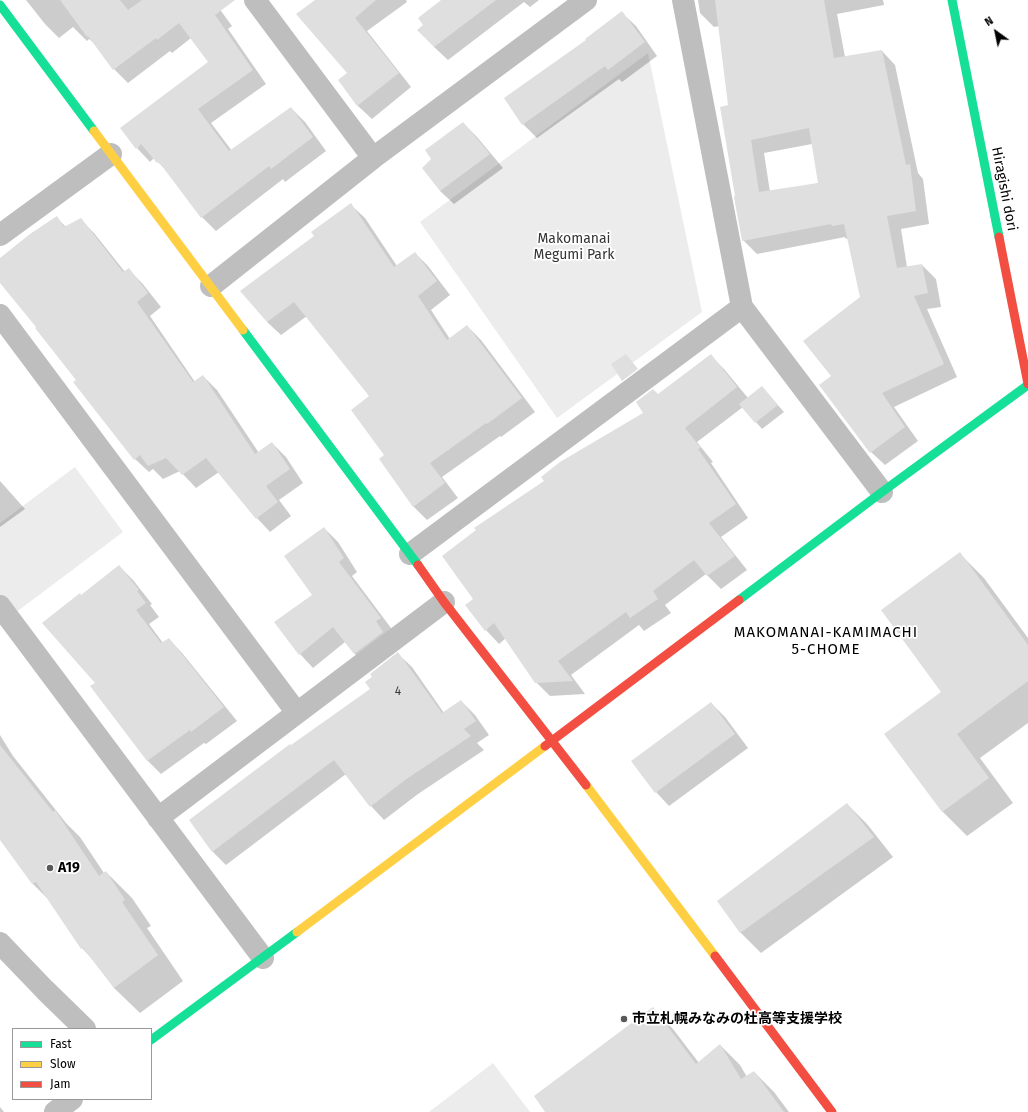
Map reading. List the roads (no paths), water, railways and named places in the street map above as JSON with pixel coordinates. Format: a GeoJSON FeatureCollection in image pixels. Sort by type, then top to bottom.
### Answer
{"type":"FeatureCollection","features":[{"type":"Feature","properties":{"kind":"street"},"geometry":{"type":"LineString","coordinates":[[211,286],[373,158],[586,0]]}},
{"type":"Feature","properties":{"kind":"street"},"geometry":{"type":"LineString","coordinates":[[683,0],[742,307],[882,492]]}},
{"type":"Feature","properties":{"kind":"street","name":"Hiragishi dori"},"geometry":{"type":"LineString","coordinates":[[952,0],[1028,385]]}},
{"type":"Feature","properties":{"kind":"street"},"geometry":{"type":"LineString","coordinates":[[265,3],[373,158]]}},
{"type":"Feature","properties":{"kind":"street"},"geometry":{"type":"LineString","coordinates":[[0,5],[211,286],[444,602],[552,741],[832,1112]]}},
{"type":"Feature","properties":{"kind":"street"},"geometry":{"type":"LineString","coordinates":[[0,235],[111,154]]}},
{"type":"Feature","properties":{"kind":"street"},"geometry":{"type":"LineString","coordinates":[[410,554],[742,307]]}},
{"type":"Feature","properties":{"kind":"street"},"geometry":{"type":"LineString","coordinates":[[0,315],[297,713]]}},
{"type":"Feature","properties":{"kind":"street"},"geometry":{"type":"LineString","coordinates":[[152,1039],[263,958],[882,492],[1028,385]]}},
{"type":"Feature","properties":{"kind":"street"},"geometry":{"type":"LineString","coordinates":[[158,818],[444,602]]}},
{"type":"Feature","properties":{"kind":"street"},"geometry":{"type":"LineString","coordinates":[[0,606],[263,958]]}},
{"type":"Feature","properties":{"kind":"street"},"geometry":{"type":"LineString","coordinates":[[0,942],[45,990],[84,1028]]}},
{"type":"Feature","properties":{"kind":"street"},"geometry":{"type":"LineString","coordinates":[[55,1112],[71,1100]]}},
{"type":"Feature","properties":{"kind":"place","name":"A19"},"geometry":{"type":"Point","coordinates":[50,868]}},
{"type":"Feature","properties":{"kind":"place","name":"市立札幌みなみの杜高等支援学校"},"geometry":{"type":"Point","coordinates":[624,1019]}},
{"type":"Feature","properties":{"kind":"district","name":"MAKOMANAI-KAMIMACHI 5-CHOME"},"geometry":{"type":"Point","coordinates":[826,642]}},
{"type":"Feature","properties":{"kind":"park label","name":"Makomanai Megumi Park"},"geometry":{"type":"Point","coordinates":[574,248]}}]}
